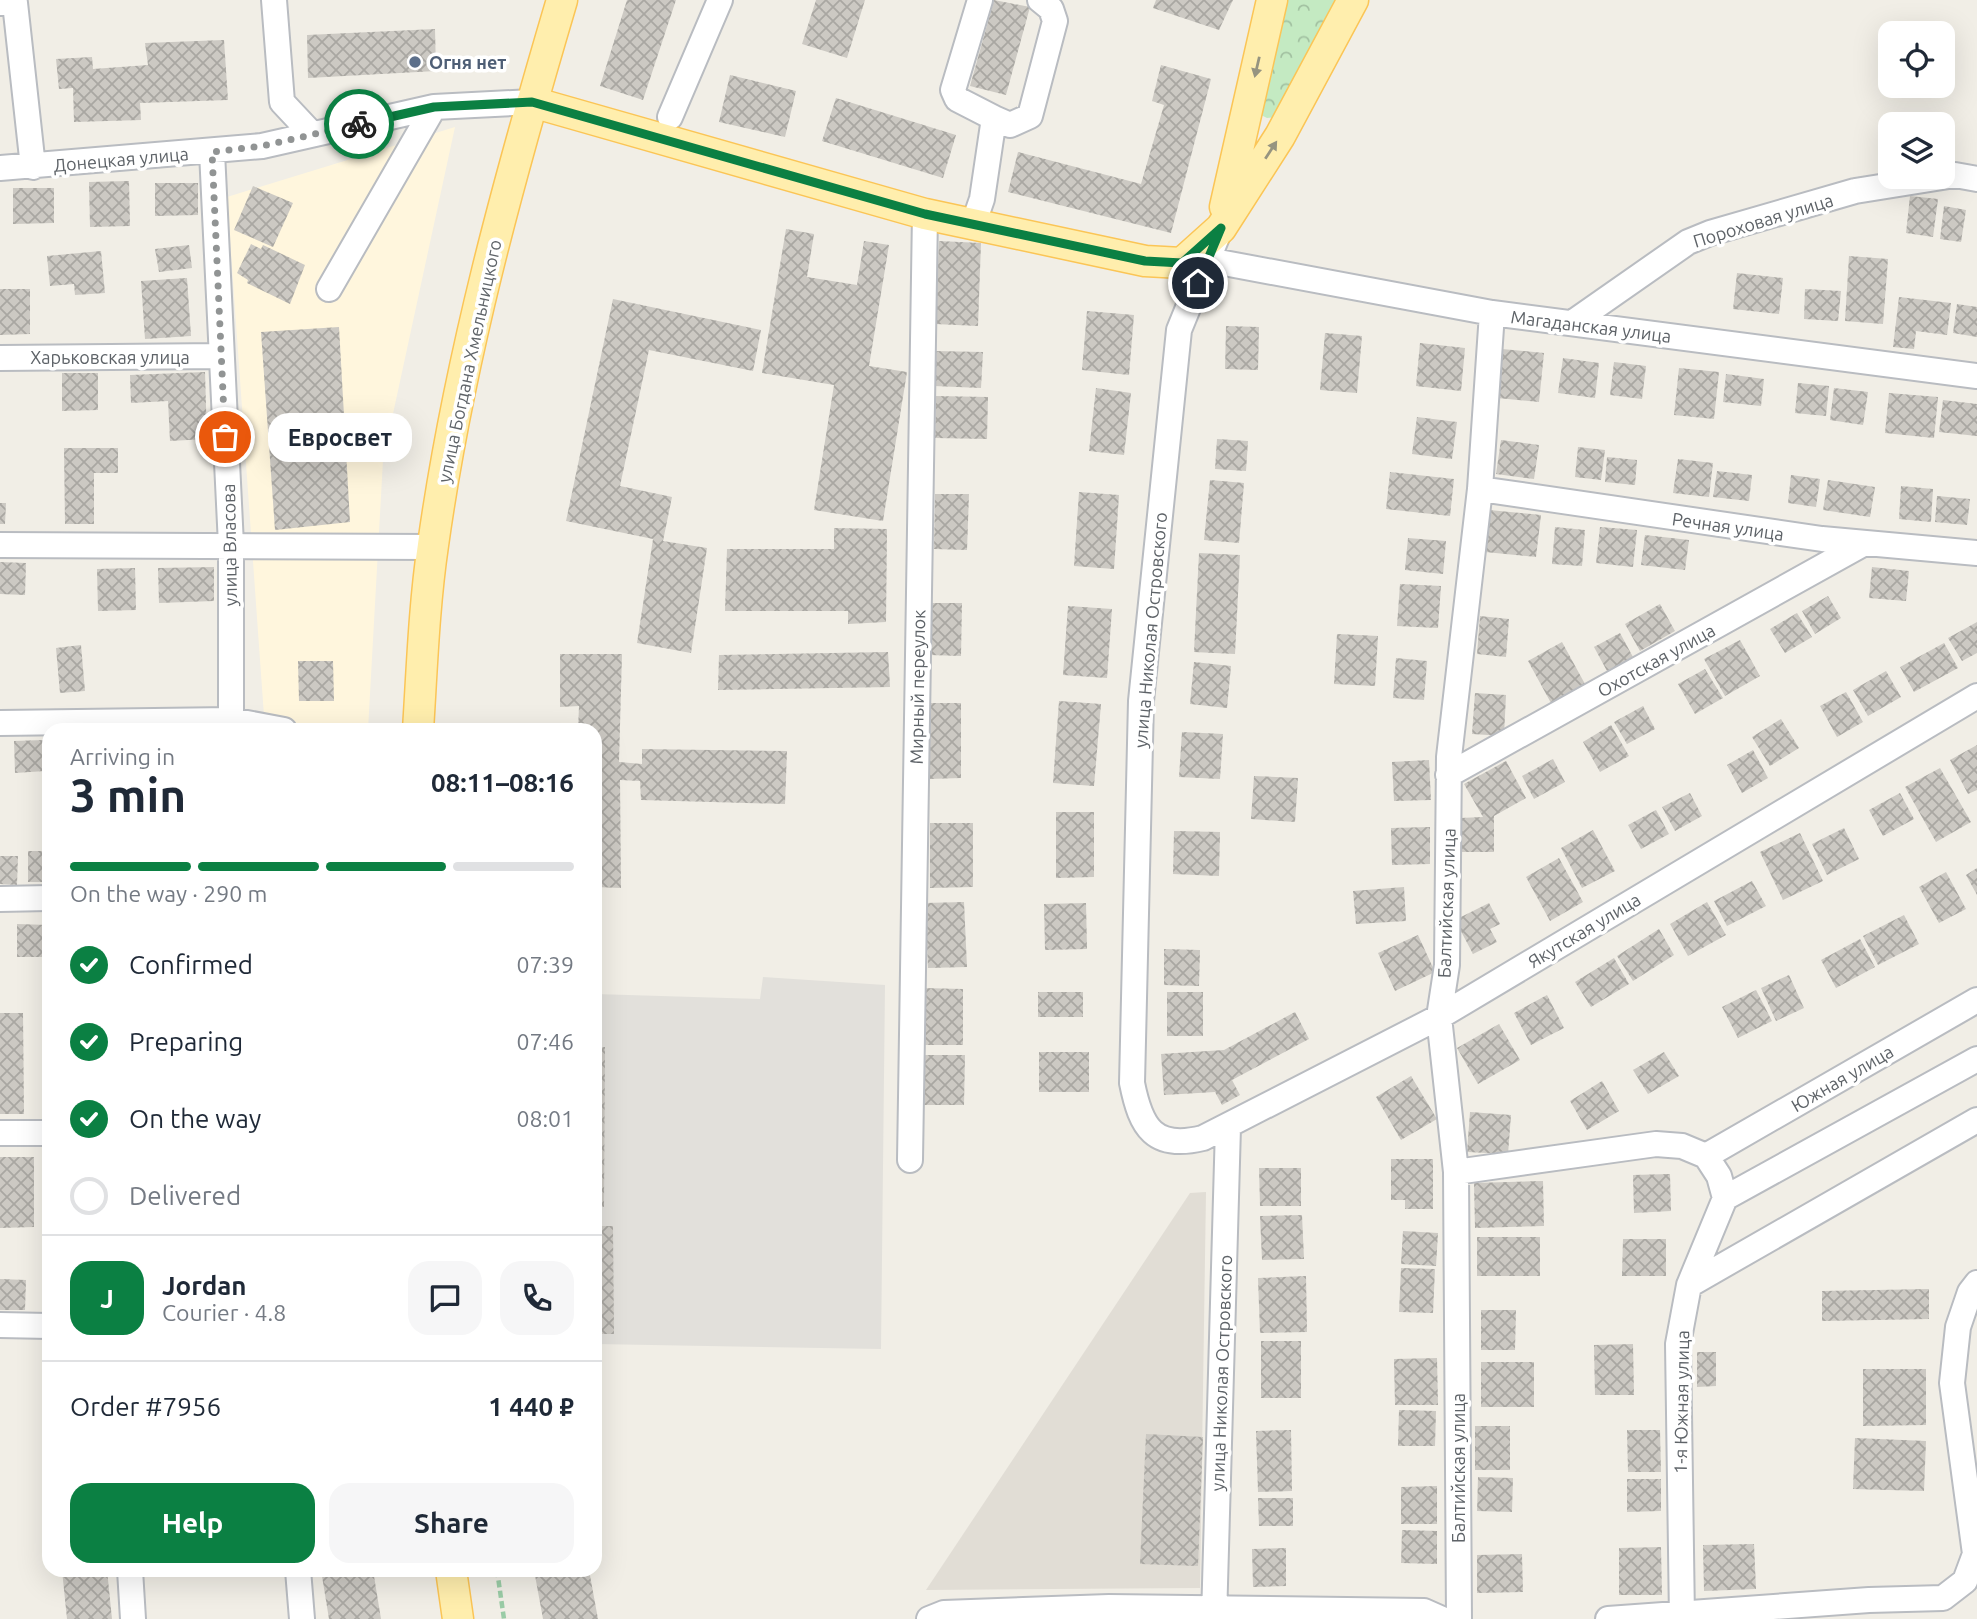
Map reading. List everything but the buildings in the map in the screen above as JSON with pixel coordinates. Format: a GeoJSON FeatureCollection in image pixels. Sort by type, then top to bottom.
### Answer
{"type":"FeatureCollection","features":[{"type":"Feature","properties":{"kind":"main road","name":"улица Богдана Хмельницкого"},"geometry":{"type":"LineString","coordinates":[[419,723],[432,547],[448,450],[487,265],[562,0]]}},
{"type":"Feature","properties":{"kind":"main road","name":"улица Николая Островского"},"geometry":{"type":"LineString","coordinates":[[1221,228],[1272,0]]}},
{"type":"Feature","properties":{"kind":"main road","name":"улица Николая Островского"},"geometry":{"type":"LineString","coordinates":[[1221,228],[1280,136],[1353,0]]}},
{"type":"Feature","properties":{"kind":"main road"},"geometry":{"type":"LineString","coordinates":[[532,102],[925,214],[1145,261],[1182,263],[1221,228]]}},
{"type":"Feature","properties":{"kind":"main road"},"geometry":{"type":"LineString","coordinates":[[452,1577],[458,1619]]}},
{"type":"Feature","properties":{"kind":"street"},"geometry":{"type":"LineString","coordinates":[[274,0],[282,102],[312,134]]}},
{"type":"Feature","properties":{"kind":"street"},"geometry":{"type":"LineString","coordinates":[[670,117],[720,0]]}},
{"type":"Feature","properties":{"kind":"street"},"geometry":{"type":"LineString","coordinates":[[980,0],[953,90],[957,99],[1010,125],[1030,116],[1055,21],[1051,9],[1040,0]]}},
{"type":"Feature","properties":{"kind":"street"},"geometry":{"type":"LineString","coordinates":[[8,3],[33,167]]}},
{"type":"Feature","properties":{"kind":"street","name":"Донецкая улица"},"geometry":{"type":"LineString","coordinates":[[0,168],[262,146],[434,107],[532,102]]}},
{"type":"Feature","properties":{"kind":"street"},"geometry":{"type":"LineString","coordinates":[[329,289],[434,107]]}},
{"type":"Feature","properties":{"kind":"street"},"geometry":{"type":"LineString","coordinates":[[973,225],[982,199],[994,118]]}},
{"type":"Feature","properties":{"kind":"street","name":"улица Власова"},"geometry":{"type":"LineString","coordinates":[[212,152],[231,545],[231,723]]}},
{"type":"Feature","properties":{"kind":"street","name":"Пороховая улица"},"geometry":{"type":"LineString","coordinates":[[1572,323],[1688,242],[1710,233],[1855,191],[1955,175],[1977,179]]}},
{"type":"Feature","properties":{"kind":"street","name":"Мирный переулок"},"geometry":{"type":"LineString","coordinates":[[910,1160],[925,214]]}},
{"type":"Feature","properties":{"kind":"street","name":"улица Николая Островского"},"geometry":{"type":"LineString","coordinates":[[1180,1144],[1160,1139],[1146,1124],[1136,1104],[1132,1083],[1141,701],[1179,330],[1221,228]]}},
{"type":"Feature","properties":{"kind":"street","name":"Магаданская улица"},"geometry":{"type":"LineString","coordinates":[[1208,260],[1492,313],[1977,376]]}},
{"type":"Feature","properties":{"kind":"street","name":"Балтийская улица"},"geometry":{"type":"LineString","coordinates":[[1459,1619],[1456,1172],[1439,1017],[1447,965],[1448,775],[1480,489],[1492,313]]}},
{"type":"Feature","properties":{"kind":"street","name":"Харьковская улица"},"geometry":{"type":"LineString","coordinates":[[0,358],[221,356]]}},
{"type":"Feature","properties":{"kind":"street","name":"Речная улица"},"geometry":{"type":"LineString","coordinates":[[1480,489],[1863,544],[1977,553]]}},
{"type":"Feature","properties":{"kind":"street","name":"Охотская улица"},"geometry":{"type":"LineString","coordinates":[[1448,775],[1863,544]]}},
{"type":"Feature","properties":{"kind":"street"},"geometry":{"type":"LineString","coordinates":[[0,545],[432,547]]}},
{"type":"Feature","properties":{"kind":"street","name":"Якутская улица"},"geometry":{"type":"LineString","coordinates":[[1180,1144],[1228,1127],[1439,1017],[1977,696]]}},
{"type":"Feature","properties":{"kind":"street"},"geometry":{"type":"LineString","coordinates":[[0,723],[42,723]]}},
{"type":"Feature","properties":{"kind":"street"},"geometry":{"type":"LineString","coordinates":[[0,899],[42,898]]}},
{"type":"Feature","properties":{"kind":"street","name":"Южная улица"},"geometry":{"type":"LineString","coordinates":[[1706,1156],[1977,1000]]}},
{"type":"Feature","properties":{"kind":"street"},"geometry":{"type":"LineString","coordinates":[[1456,1172],[1656,1144],[1682,1146],[1706,1156],[1719,1176],[1724,1198],[1977,1059]]}},
{"type":"Feature","properties":{"kind":"street"},"geometry":{"type":"LineString","coordinates":[[1689,1285],[1977,1120]]}},
{"type":"Feature","properties":{"kind":"street","name":"улица Николая Островского"},"geometry":{"type":"LineString","coordinates":[[1214,1614],[1228,1127]]}},
{"type":"Feature","properties":{"kind":"street"},"geometry":{"type":"LineString","coordinates":[[0,1133],[42,1133]]}},
{"type":"Feature","properties":{"kind":"street","name":"1-я Южная улица"},"geometry":{"type":"LineString","coordinates":[[1682,1617],[1678,1344],[1689,1285],[1724,1198]]}},
{"type":"Feature","properties":{"kind":"street"},"geometry":{"type":"LineString","coordinates":[[1608,1619],[1869,1609],[1942,1598],[1965,1581],[1975,1554],[1952,1383],[1958,1327],[1975,1288]]}},
{"type":"Feature","properties":{"kind":"street"},"geometry":{"type":"LineString","coordinates":[[0,1325],[42,1326]]}},
{"type":"Feature","properties":{"kind":"street"},"geometry":{"type":"LineString","coordinates":[[130,1577],[133,1619]]}},
{"type":"Feature","properties":{"kind":"street"},"geometry":{"type":"LineString","coordinates":[[299,1577],[302,1619]]}},
{"type":"Feature","properties":{"kind":"street"},"geometry":{"type":"LineString","coordinates":[[929,1619],[944,1613],[1214,1614],[1424,1611],[1442,1619]]}},
{"type":"Feature","properties":{"kind":"path"},"geometry":{"type":"LineString","coordinates":[[498,1577],[504,1619]]}},
{"type":"Feature","properties":{"kind":"shaded area"},"geometry":{"type":"Polygon","coordinates":[[[455,127],[383,460],[368,723],[265,723],[227,197],[455,127]]]}},
{"type":"Feature","properties":{"kind":"shaded area"},"geometry":{"type":"Polygon","coordinates":[[[763,977],[885,985],[881,1349],[602,1344],[602,994],[760,999],[763,977]]]}},
{"type":"Feature","properties":{"kind":"shaded area"},"geometry":{"type":"Polygon","coordinates":[[[1206,1192],[1200,1588],[926,1590],[1190,1193],[1206,1192]]]}},
{"type":"Feature","properties":{"kind":"green space"},"geometry":{"type":"Polygon","coordinates":[[[1285,0],[1341,0],[1275,117],[1267,118],[1259,114],[1285,0]]]}},
{"type":"Feature","properties":{"kind":"way so far"},"geometry":{"type":"LineString","coordinates":[[225,437],[212,152],[262,146],[359,124]]}},
{"type":"Feature","properties":{"kind":"place","name":"Огня нет"},"geometry":{"type":"Point","coordinates":[415,62]}},
{"type":"Feature","properties":{"kind":"place","name":"Евросвет"},"geometry":{"type":"Point","coordinates":[225,437]}},
{"type":"Feature","properties":{"kind":"route"},"geometry":{"type":"LineString","coordinates":[[359,124],[434,107],[532,102],[925,214],[1145,261],[1182,263],[1221,228],[1198,283]]}}]}
